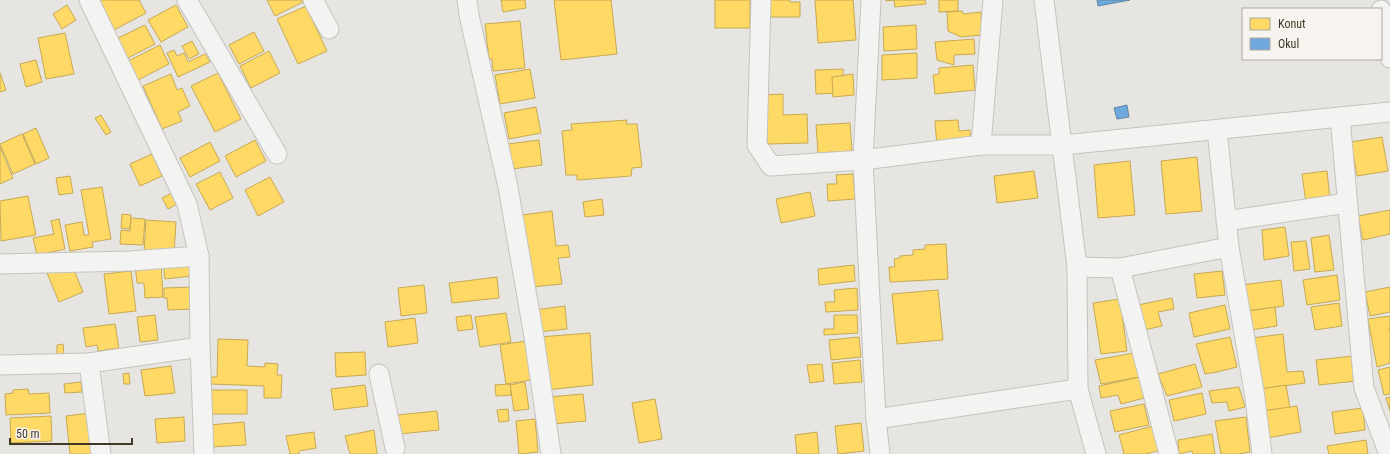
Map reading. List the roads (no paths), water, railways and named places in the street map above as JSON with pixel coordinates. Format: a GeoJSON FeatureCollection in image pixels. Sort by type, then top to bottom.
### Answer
{"type":"FeatureCollection","features":[{"type":"Feature","properties":{"kind":"street"},"geometry":{"type":"LineString","coordinates":[[89,0],[187,204],[199,256],[200,347],[204,454]]}},
{"type":"Feature","properties":{"kind":"street"},"geometry":{"type":"LineString","coordinates":[[187,0],[277,154]]}},
{"type":"Feature","properties":{"kind":"street"},"geometry":{"type":"LineString","coordinates":[[313,0],[329,28]]}},
{"type":"Feature","properties":{"kind":"street"},"geometry":{"type":"LineString","coordinates":[[467,0],[469,16],[508,187],[534,337],[551,454]]}},
{"type":"Feature","properties":{"kind":"street"},"geometry":{"type":"LineString","coordinates":[[761,0],[757,145],[771,166],[864,160],[981,145],[1063,145],[1390,112]]}},
{"type":"Feature","properties":{"kind":"street"},"geometry":{"type":"LineString","coordinates":[[871,0],[864,160],[876,418],[880,454]]}},
{"type":"Feature","properties":{"kind":"street"},"geometry":{"type":"LineString","coordinates":[[981,145],[993,0]]}},
{"type":"Feature","properties":{"kind":"street"},"geometry":{"type":"LineString","coordinates":[[1044,0],[1077,267],[1078,389],[1096,454]]}},
{"type":"Feature","properties":{"kind":"street"},"geometry":{"type":"LineString","coordinates":[[1382,14],[1390,58]]}},
{"type":"Feature","properties":{"kind":"street"},"geometry":{"type":"LineString","coordinates":[[1340,117],[1364,388],[1389,454]]}},
{"type":"Feature","properties":{"kind":"street"},"geometry":{"type":"LineString","coordinates":[[1217,130],[1229,247],[1254,391],[1262,454]]}},
{"type":"Feature","properties":{"kind":"street"},"geometry":{"type":"LineString","coordinates":[[1226,221],[1347,203]]}},
{"type":"Feature","properties":{"kind":"street"},"geometry":{"type":"LineString","coordinates":[[1077,267],[1120,268],[1229,247]]}},
{"type":"Feature","properties":{"kind":"street"},"geometry":{"type":"LineString","coordinates":[[0,264],[130,261],[199,256]]}},
{"type":"Feature","properties":{"kind":"street"},"geometry":{"type":"LineString","coordinates":[[1120,268],[1169,454]]}},
{"type":"Feature","properties":{"kind":"street"},"geometry":{"type":"LineString","coordinates":[[0,365],[88,363],[200,347]]}},
{"type":"Feature","properties":{"kind":"street"},"geometry":{"type":"LineString","coordinates":[[88,363],[101,454]]}},
{"type":"Feature","properties":{"kind":"street"},"geometry":{"type":"LineString","coordinates":[[379,374],[393,452]]}},
{"type":"Feature","properties":{"kind":"street"},"geometry":{"type":"LineString","coordinates":[[876,418],[1078,389]]}}]}
